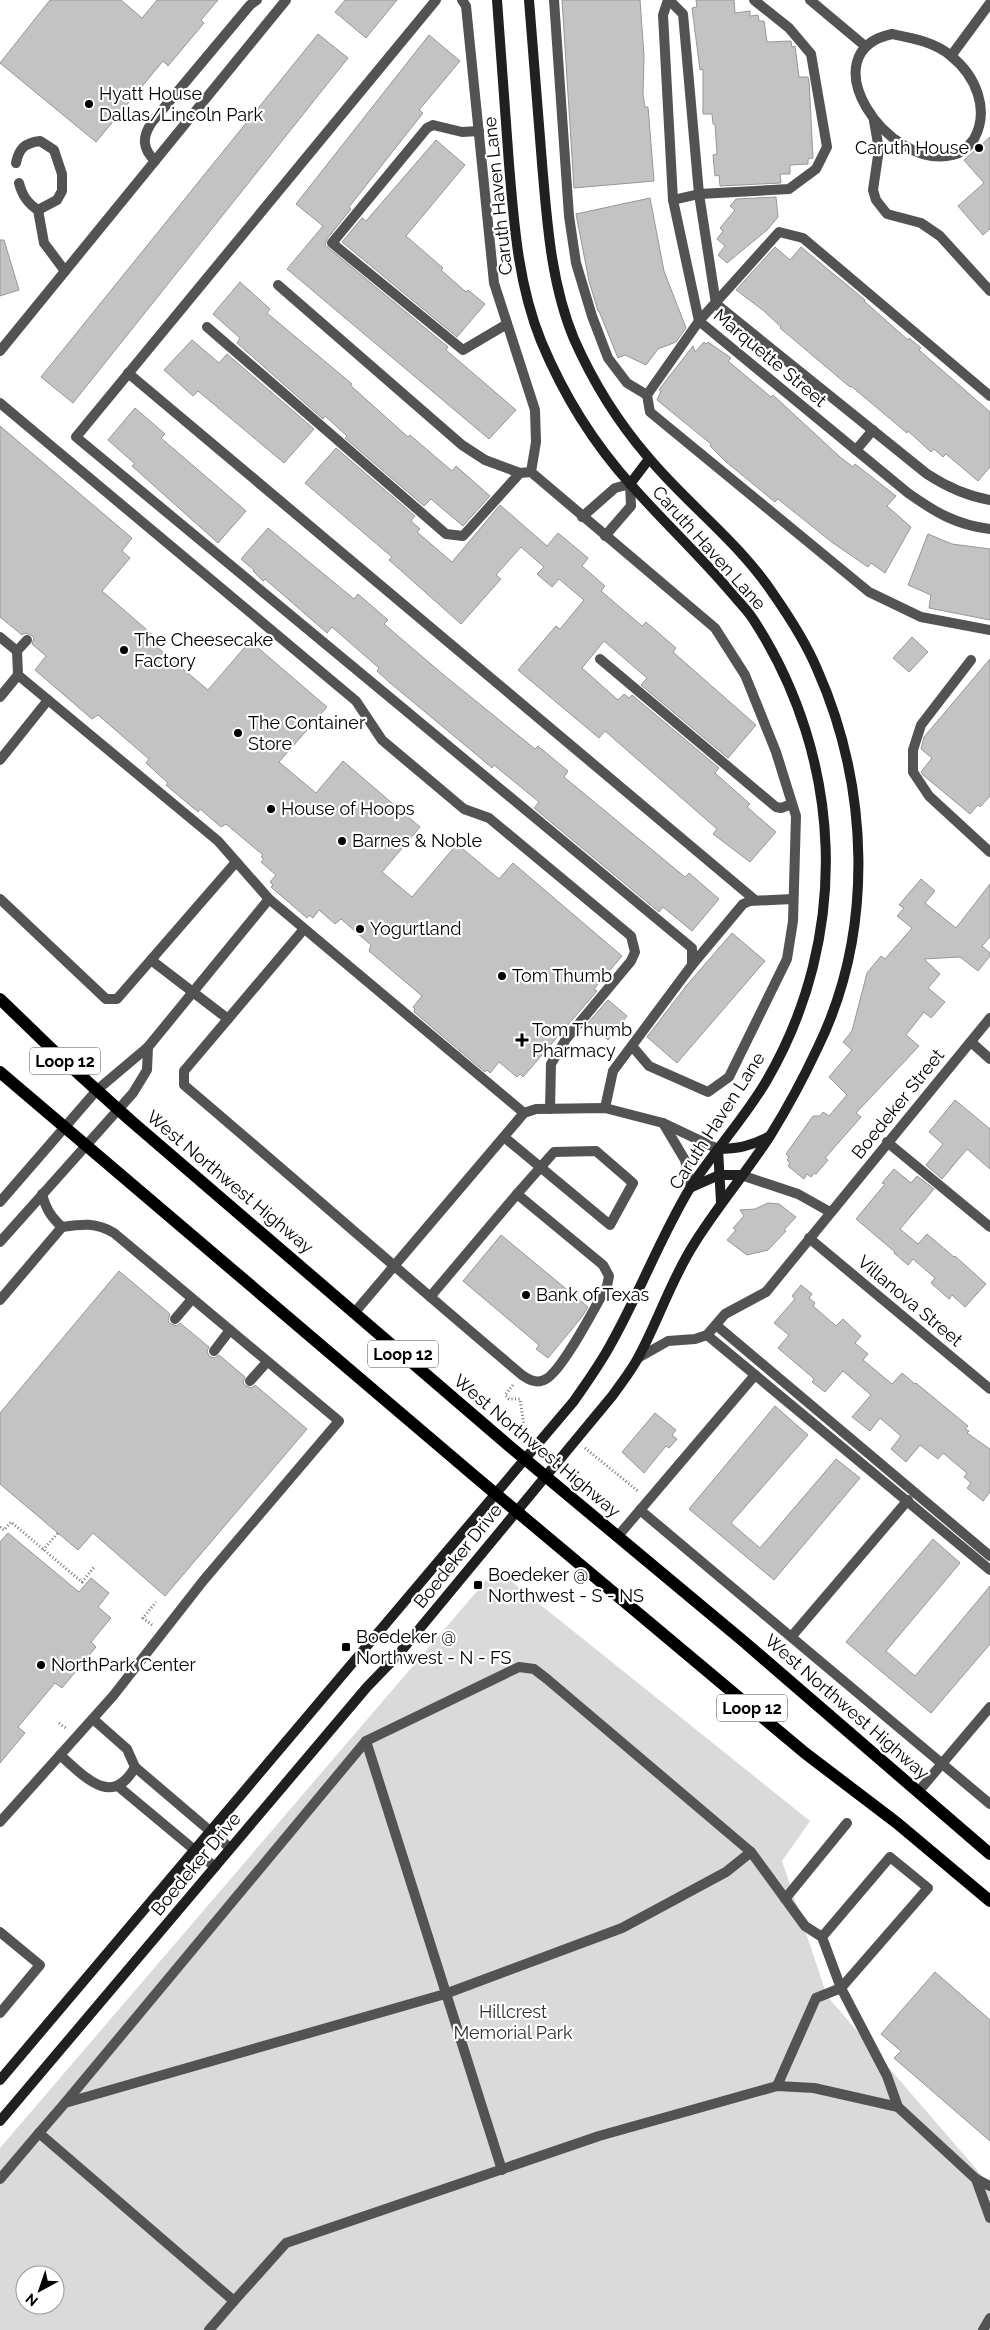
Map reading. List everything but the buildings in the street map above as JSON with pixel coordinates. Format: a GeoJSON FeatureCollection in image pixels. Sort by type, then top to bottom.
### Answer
{"type":"FeatureCollection","features":[{"type":"Feature","properties":{"kind":"main road","name":"Caruth Haven Lane"},"geometry":{"type":"LineString","coordinates":[[496,1493],[574,1401],[608,1351],[660,1241],[691,1187],[767,1079],[795,1024],[814,968],[824,914],[826,871],[825,825],[819,781],[807,732],[785,673],[751,616],[700,556],[630,484],[581,421],[558,381],[539,337],[524,291],[516,244],[497,0]]}},
{"type":"Feature","properties":{"kind":"main road","name":"Caruth Haven Lane"},"geometry":{"type":"LineString","coordinates":[[529,0],[547,220],[556,278],[573,336],[606,404],[649,459],[737,547],[768,585],[793,623],[816,667],[833,709],[847,760],[856,819],[859,860],[856,913],[848,957],[836,999],[820,1043],[769,1137],[721,1202],[690,1249],[668,1291],[638,1358]]}},
{"type":"Feature","properties":{"kind":"main road"},"geometry":{"type":"LineString","coordinates":[[630,484],[649,459]]}},
{"type":"Feature","properties":{"kind":"main road","name":"West Northwest Highway"},"geometry":{"type":"LineString","coordinates":[[0,998],[118,1109],[545,1477],[742,1640],[990,1854]]}},
{"type":"Feature","properties":{"kind":"main road","name":"Loop 12"},"geometry":{"type":"LineString","coordinates":[[0,1072],[516,1511],[805,1753],[897,1823],[990,1901]]}},
{"type":"Feature","properties":{"kind":"main road"},"geometry":{"type":"LineString","coordinates":[[721,1202],[718,1149],[735,1149],[752,1145],[769,1137]]}},
{"type":"Feature","properties":{"kind":"main road"},"geometry":{"type":"LineString","coordinates":[[691,1187],[719,1174],[742,1175]]}},
{"type":"Feature","properties":{"kind":"main road","name":"Boedeker Drive"},"geometry":{"type":"LineString","coordinates":[[0,2121],[366,1687],[397,1656],[613,1395],[638,1358]]}},
{"type":"Feature","properties":{"kind":"main road","name":"Boedeker Drive"},"geometry":{"type":"LineString","coordinates":[[0,2080],[496,1493]]}},
{"type":"Feature","properties":{"kind":"street"},"geometry":{"type":"LineString","coordinates":[[155,161],[146,149],[143,140],[145,132],[232,27],[257,0]]}},
{"type":"Feature","properties":{"kind":"street"},"geometry":{"type":"LineString","coordinates":[[436,0],[76,437],[692,948],[692,965]]}},
{"type":"Feature","properties":{"kind":"street"},"geometry":{"type":"LineString","coordinates":[[462,0],[466,6],[494,283],[535,410],[536,442],[531,472]]}},
{"type":"Feature","properties":{"kind":"street"},"geometry":{"type":"LineString","coordinates":[[554,0],[569,216],[576,263],[592,316],[608,358],[628,382],[647,395]]}},
{"type":"Feature","properties":{"kind":"street","name":"Marquette Street"},"geometry":{"type":"LineString","coordinates":[[990,500],[973,498],[948,487],[927,474],[716,304],[699,194],[683,14],[668,0],[663,15],[673,200],[699,321],[908,493],[940,515],[973,527],[990,529]]}},
{"type":"Feature","properties":{"kind":"street"},"geometry":{"type":"LineString","coordinates":[[673,200],[699,194],[789,189],[816,169],[826,147],[812,54],[789,28],[754,0]]}},
{"type":"Feature","properties":{"kind":"street"},"geometry":{"type":"LineString","coordinates":[[810,0],[865,46]]}},
{"type":"Feature","properties":{"kind":"street"},"geometry":{"type":"LineString","coordinates":[[0,351],[283,1]]}},
{"type":"Feature","properties":{"kind":"street"},"geometry":{"type":"LineString","coordinates":[[951,56],[990,3]]}},
{"type":"Feature","properties":{"kind":"street"},"geometry":{"type":"LineString","coordinates":[[874,120],[888,134],[914,151],[929,156],[941,157],[955,154],[969,146],[978,132],[983,114],[982,101],[970,77],[951,56],[932,44],[892,34],[875,37],[865,46],[857,59],[856,74],[859,91],[874,120],[879,149],[873,190],[876,200],[887,214],[921,223],[940,236],[990,291]]}},
{"type":"Feature","properties":{"kind":"street"},"geometry":{"type":"LineString","coordinates":[[478,131],[462,132],[433,125],[427,128],[332,243],[463,350],[507,324]]}},
{"type":"Feature","properties":{"kind":"street"},"geometry":{"type":"LineString","coordinates":[[16,163],[18,151],[28,143],[40,141],[54,150],[62,174],[62,191],[57,200],[38,210]]}},
{"type":"Feature","properties":{"kind":"street"},"geometry":{"type":"LineString","coordinates":[[19,183],[21,194],[30,206],[38,210]]}},
{"type":"Feature","properties":{"kind":"street"},"geometry":{"type":"LineString","coordinates":[[38,210],[44,243],[65,271]]}},
{"type":"Feature","properties":{"kind":"street"},"geometry":{"type":"LineString","coordinates":[[990,396],[803,238],[779,232],[699,321],[647,395],[650,412],[869,592],[921,617],[990,630]]}},
{"type":"Feature","properties":{"kind":"street"},"geometry":{"type":"LineString","coordinates":[[278,285],[462,445],[485,460],[520,473],[531,472],[715,628],[745,675],[776,752],[796,816],[792,899],[793,922],[787,959],[729,1077],[708,1092],[649,1066],[632,1046]]}},
{"type":"Feature","properties":{"kind":"street"},"geometry":{"type":"LineString","coordinates":[[208,328],[446,534],[463,536],[520,473]]}},
{"type":"Feature","properties":{"kind":"street"},"geometry":{"type":"LineString","coordinates":[[128,373],[755,900]]}},
{"type":"Feature","properties":{"kind":"street"},"geometry":{"type":"LineString","coordinates":[[0,403],[356,701],[382,740],[389,746],[464,809],[489,818],[630,936],[635,952],[632,961],[566,1039],[551,1064],[550,1109]]}},
{"type":"Feature","properties":{"kind":"street"},"geometry":{"type":"LineString","coordinates":[[856,450],[873,430]]}},
{"type":"Feature","properties":{"kind":"street"},"geometry":{"type":"LineString","coordinates":[[582,517],[615,488],[630,484],[631,506],[605,536]]}},
{"type":"Feature","properties":{"kind":"street"},"geometry":{"type":"LineString","coordinates":[[0,637],[17,651]]}},
{"type":"Feature","properties":{"kind":"street"},"geometry":{"type":"LineString","coordinates":[[0,697],[18,675],[17,651],[27,640]]}},
{"type":"Feature","properties":{"kind":"street"},"geometry":{"type":"LineString","coordinates":[[600,659],[776,807],[792,804]]}},
{"type":"Feature","properties":{"kind":"street"},"geometry":{"type":"LineString","coordinates":[[971,660],[922,725],[913,750],[913,772],[928,796],[990,852]]}},
{"type":"Feature","properties":{"kind":"street"},"geometry":{"type":"LineString","coordinates":[[18,675],[218,841],[269,900],[524,1113]]}},
{"type":"Feature","properties":{"kind":"street"},"geometry":{"type":"LineString","coordinates":[[0,760],[48,700]]}},
{"type":"Feature","properties":{"kind":"street"},"geometry":{"type":"LineString","coordinates":[[0,899],[106,999],[117,1000],[236,862]]}},
{"type":"Feature","properties":{"kind":"street"},"geometry":{"type":"LineString","coordinates":[[606,1108],[613,1071],[692,965],[744,904],[755,900],[792,899]]}},
{"type":"Feature","properties":{"kind":"street"},"geometry":{"type":"LineString","coordinates":[[0,1202],[97,1090],[148,1046],[269,900]]}},
{"type":"Feature","properties":{"kind":"street"},"geometry":{"type":"LineString","coordinates":[[304,929],[184,1071],[184,1085],[394,1267],[530,1381],[544,1380],[558,1369],[607,1286],[609,1276],[603,1265],[517,1194]]}},
{"type":"Feature","properties":{"kind":"street"},"geometry":{"type":"LineString","coordinates":[[151,960],[228,1019]]}},
{"type":"Feature","properties":{"kind":"street","name":"Boedeker Street"},"geometry":{"type":"LineString","coordinates":[[830,1212],[990,1018]]}},
{"type":"Feature","properties":{"kind":"street"},"geometry":{"type":"LineString","coordinates":[[971,1042],[990,1058]]}},
{"type":"Feature","properties":{"kind":"street"},"geometry":{"type":"LineString","coordinates":[[0,1242],[133,1093],[147,1070],[148,1046]]}},
{"type":"Feature","properties":{"kind":"street"},"geometry":{"type":"LineString","coordinates":[[355,1312],[524,1113],[536,1109],[606,1108],[663,1123],[718,1149]]}},
{"type":"Feature","properties":{"kind":"street"},"geometry":{"type":"LineString","coordinates":[[663,1123],[685,1160],[691,1187]]}},
{"type":"Feature","properties":{"kind":"street"},"geometry":{"type":"LineString","coordinates":[[430,1297],[540,1166],[554,1152],[596,1151],[633,1182],[610,1224],[540,1166],[504,1137]]}},
{"type":"Feature","properties":{"kind":"street"},"geometry":{"type":"LineString","coordinates":[[887,1142],[990,1228]]}},
{"type":"Feature","properties":{"kind":"street"},"geometry":{"type":"LineString","coordinates":[[742,1175],[798,1194],[830,1212],[766,1292],[726,1314],[707,1334],[990,1570]]}},
{"type":"Feature","properties":{"kind":"street"},"geometry":{"type":"LineString","coordinates":[[42,1194],[45,1207],[52,1218],[62,1227]]}},
{"type":"Feature","properties":{"kind":"street"},"geometry":{"type":"LineString","coordinates":[[0,1300],[62,1227],[84,1224],[102,1225],[339,1421],[203,1581],[163,1634],[93,1719],[0,1822]]}},
{"type":"Feature","properties":{"kind":"street","name":"Villanova Street"},"geometry":{"type":"LineString","coordinates":[[809,1238],[990,1389]]}},
{"type":"Feature","properties":{"kind":"street"},"geometry":{"type":"LineString","coordinates":[[175,1319],[192,1299]]}},
{"type":"Feature","properties":{"kind":"street"},"geometry":{"type":"LineString","coordinates":[[716,1325],[990,1556]]}},
{"type":"Feature","properties":{"kind":"street"},"geometry":{"type":"LineString","coordinates":[[214,1350],[230,1330]]}},
{"type":"Feature","properties":{"kind":"street","name":"Boedeker Drive"},"geometry":{"type":"LineString","coordinates":[[638,1358],[668,1341],[695,1338],[707,1334]]}},
{"type":"Feature","properties":{"kind":"street"},"geometry":{"type":"LineString","coordinates":[[250,1381],[267,1362]]}},
{"type":"Feature","properties":{"kind":"street"},"geometry":{"type":"LineString","coordinates":[[618,1536],[755,1375]]}},
{"type":"Feature","properties":{"kind":"street"},"geometry":{"type":"LineString","coordinates":[[792,1636],[908,1500]]}},
{"type":"Feature","properties":{"kind":"street"},"geometry":{"type":"LineString","coordinates":[[640,1510],[990,1804]]}},
{"type":"Feature","properties":{"kind":"street"},"geometry":{"type":"LineString","coordinates":[[0,2179],[366,1741],[519,1667],[534,1669],[751,1852],[805,1926],[822,1937],[841,1988],[887,2076],[898,2107],[976,2179],[990,2186]]}},
{"type":"Feature","properties":{"kind":"street"},"geometry":{"type":"LineString","coordinates":[[918,1792],[990,1707]]}},
{"type":"Feature","properties":{"kind":"street"},"geometry":{"type":"LineString","coordinates":[[93,1719],[127,1748],[134,1767],[230,1848]]}},
{"type":"Feature","properties":{"kind":"street"},"geometry":{"type":"LineString","coordinates":[[366,1741],[502,2170]]}},
{"type":"Feature","properties":{"kind":"street"},"geometry":{"type":"LineString","coordinates":[[60,1755],[97,1785],[107,1788],[119,1787],[128,1779],[134,1767]]}},
{"type":"Feature","properties":{"kind":"street"},"geometry":{"type":"LineString","coordinates":[[119,1787],[215,1867]]}},
{"type":"Feature","properties":{"kind":"street"},"geometry":{"type":"LineString","coordinates":[[785,1899],[847,1823]]}},
{"type":"Feature","properties":{"kind":"street"},"geometry":{"type":"LineString","coordinates":[[66,2102],[445,1994],[622,1928],[726,1872],[751,1852]]}},
{"type":"Feature","properties":{"kind":"street"},"geometry":{"type":"LineString","coordinates":[[777,2086],[816,1998],[841,1988],[928,1888],[890,1857],[822,1937]]}},
{"type":"Feature","properties":{"kind":"street"},"geometry":{"type":"LineString","coordinates":[[0,1932],[40,1965],[0,2013]]}},
{"type":"Feature","properties":{"kind":"street"},"geometry":{"type":"LineString","coordinates":[[209,2330],[286,2243],[599,2136],[777,2086],[814,2088],[898,2107]]}},
{"type":"Feature","properties":{"kind":"street"},"geometry":{"type":"LineString","coordinates":[[39,2133],[234,2301]]}},
{"type":"Feature","properties":{"kind":"street"},"geometry":{"type":"LineString","coordinates":[[976,2179],[990,2218]]}},
{"type":"Feature","properties":{"kind":"street"},"geometry":{"type":"LineString","coordinates":[[983,2330],[990,2318]]}},
{"type":"Feature","properties":{"kind":"path"},"geometry":{"type":"LineString","coordinates":[[522,1374],[505,1395],[509,1399],[520,1399],[524,1426]]}},
{"type":"Feature","properties":{"kind":"path"},"geometry":{"type":"LineString","coordinates":[[585,1448],[638,1492]]}},
{"type":"Feature","properties":{"kind":"path"},"geometry":{"type":"LineString","coordinates":[[0,1527],[4,1530],[11,1522],[82,1582],[95,1566]]}},
{"type":"Feature","properties":{"kind":"path"},"geometry":{"type":"LineString","coordinates":[[43,1550],[58,1533]]}},
{"type":"Feature","properties":{"kind":"path"},"geometry":{"type":"LineString","coordinates":[[143,1618],[156,1602]]}},
{"type":"Feature","properties":{"kind":"green space","name":"Hillcrest Memorial Park"},"geometry":{"type":"Polygon","coordinates":[[[496,1569],[810,1821],[782,1861],[827,1996],[990,2185],[990,2330],[0,2330],[0,2148],[496,1569]]]}},
{"type":"Feature","properties":{"kind":"place","name":"Hyatt House Dallas/Lincoln Park"},"geometry":{"type":"Point","coordinates":[89,104]}},
{"type":"Feature","properties":{"kind":"place","name":"Caruth House"},"geometry":{"type":"Point","coordinates":[979,148]}},
{"type":"Feature","properties":{"kind":"place","name":"The Cheesecake Factory"},"geometry":{"type":"Point","coordinates":[124,650]}},
{"type":"Feature","properties":{"kind":"place","name":"The Container Store"},"geometry":{"type":"Point","coordinates":[238,733]}},
{"type":"Feature","properties":{"kind":"place","name":"House of Hoops"},"geometry":{"type":"Point","coordinates":[271,809]}},
{"type":"Feature","properties":{"kind":"place","name":"Barnes & Noble"},"geometry":{"type":"Point","coordinates":[342,841]}},
{"type":"Feature","properties":{"kind":"place","name":"Yogurtland"},"geometry":{"type":"Point","coordinates":[360,929]}},
{"type":"Feature","properties":{"kind":"place","name":"Tom Thumb"},"geometry":{"type":"Point","coordinates":[502,976]}},
{"type":"Feature","properties":{"kind":"place","name":"Tom Thumb Pharmacy"},"geometry":{"type":"Point","coordinates":[522,1040]}},
{"type":"Feature","properties":{"kind":"place","name":"Bank of Texas"},"geometry":{"type":"Point","coordinates":[526,1295]}},
{"type":"Feature","properties":{"kind":"place","name":"Boedeker @ Northwest - S - NS"},"geometry":{"type":"Point","coordinates":[478,1585]}},
{"type":"Feature","properties":{"kind":"place","name":"Boedeker @ Northwest - N - FS"},"geometry":{"type":"Point","coordinates":[346,1647]}},
{"type":"Feature","properties":{"kind":"place","name":"NorthPark Center"},"geometry":{"type":"Point","coordinates":[41,1665]}}]}
